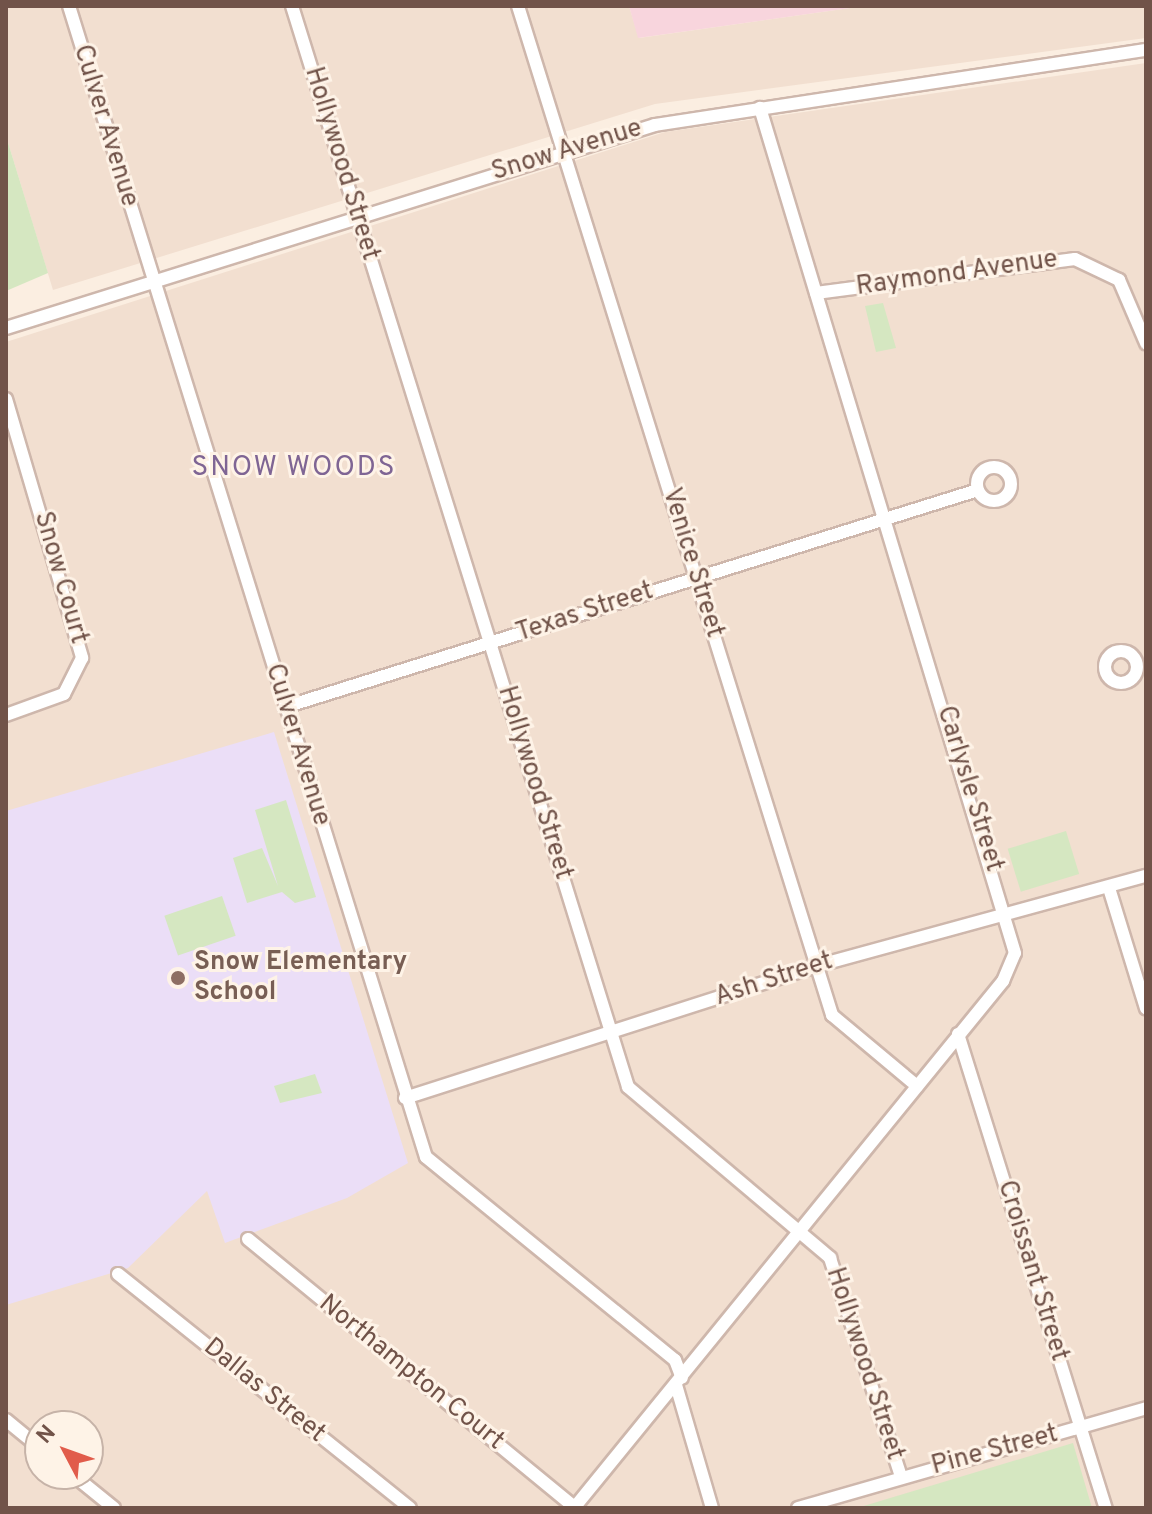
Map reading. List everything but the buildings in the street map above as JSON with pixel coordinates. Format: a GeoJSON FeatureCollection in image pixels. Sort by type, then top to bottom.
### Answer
{"type":"FeatureCollection","features":[{"type":"Feature","properties":{"kind":"street","name":"Culver Avenue"},"geometry":{"type":"LineString","coordinates":[[69,6],[405,1098],[437,1173],[675,1360],[712,1508]]}},
{"type":"Feature","properties":{"kind":"street","name":"Hollywood Street"},"geometry":{"type":"LineString","coordinates":[[292,6],[633,1096],[800,1229],[835,1267],[901,1476]]}},
{"type":"Feature","properties":{"kind":"street","name":"Venice Street"},"geometry":{"type":"LineString","coordinates":[[518,6],[816,966],[838,1026],[917,1086]]}},
{"type":"Feature","properties":{"kind":"street","name":"Snow Avenue"},"geometry":{"type":"LineString","coordinates":[[6,328],[357,215],[655,125],[1146,50]]}},
{"type":"Feature","properties":{"kind":"street","name":"Carlysle Street"},"geometry":{"type":"LineString","coordinates":[[574,1508],[958,1034],[1010,967],[1015,941],[760,108]]}},
{"type":"Feature","properties":{"kind":"street","name":"Raymond Avenue"},"geometry":{"type":"LineString","coordinates":[[816,293],[1075,259],[1119,280],[1146,343]]}},
{"type":"Feature","properties":{"kind":"street","name":"Snow Court"},"geometry":{"type":"LineString","coordinates":[[6,399],[82,658],[57,699],[6,715]]}},
{"type":"Feature","properties":{"kind":"street","name":"Texas Street"},"geometry":{"type":"LineString","coordinates":[[285,707],[978,490]]}},
{"type":"Feature","properties":{"kind":"street","name":"Ash Street"},"geometry":{"type":"LineString","coordinates":[[405,1098],[816,966],[1146,876]]}},
{"type":"Feature","properties":{"kind":"street"},"geometry":{"type":"LineString","coordinates":[[1109,888],[1146,1008]]}},
{"type":"Feature","properties":{"kind":"street","name":"Croissant Street"},"geometry":{"type":"LineString","coordinates":[[958,1034],[1106,1508]]}},
{"type":"Feature","properties":{"kind":"street","name":"Northampton Court"},"geometry":{"type":"LineString","coordinates":[[248,1239],[574,1508]]}},
{"type":"Feature","properties":{"kind":"street","name":"Dallas Street"},"geometry":{"type":"LineString","coordinates":[[118,1274],[410,1508]]}},
{"type":"Feature","properties":{"kind":"street","name":"Pine Street"},"geometry":{"type":"LineString","coordinates":[[798,1508],[1146,1408]]}},
{"type":"Feature","properties":{"kind":"street"},"geometry":{"type":"LineString","coordinates":[[6,1420],[24,1435]]}},
{"type":"Feature","properties":{"kind":"street"},"geometry":{"type":"LineString","coordinates":[[92,1490],[114,1508]]}},
{"type":"Feature","properties":{"kind":"shaded area"},"geometry":{"type":"Polygon","coordinates":[[[6,6],[629,6],[639,38],[864,6],[1146,6],[1146,38],[655,104],[53,290],[6,136],[6,6]]]}},
{"type":"Feature","properties":{"kind":"shaded area"},"geometry":{"type":"Polygon","coordinates":[[[629,6],[864,6],[638,38],[629,6]]]}},
{"type":"Feature","properties":{"kind":"shaded area"},"geometry":{"type":"Polygon","coordinates":[[[1146,63],[1146,1508],[6,1508],[6,342],[665,132],[1146,63]]]}},
{"type":"Feature","properties":{"kind":"shaded area","name":"Snow Elementary School"},"geometry":{"type":"Polygon","coordinates":[[[274,732],[408,1163],[347,1198],[225,1243],[207,1191],[128,1268],[6,1305],[6,811],[274,732]]]}},
{"type":"Feature","properties":{"kind":"green space"},"geometry":{"type":"Polygon","coordinates":[[[6,136],[48,273],[6,291],[6,136]]]}},
{"type":"Feature","properties":{"kind":"green space"},"geometry":{"type":"Polygon","coordinates":[[[883,303],[896,348],[876,352],[865,306],[883,303]]]}},
{"type":"Feature","properties":{"kind":"green space"},"geometry":{"type":"Polygon","coordinates":[[[286,800],[316,897],[295,903],[282,892],[247,903],[233,858],[262,848],[278,886],[255,810],[286,800]]]}},
{"type":"Feature","properties":{"kind":"green space"},"geometry":{"type":"Polygon","coordinates":[[[1066,831],[1079,874],[1021,892],[1008,849],[1066,831]]]}},
{"type":"Feature","properties":{"kind":"green space"},"geometry":{"type":"Polygon","coordinates":[[[222,896],[236,936],[178,956],[164,916],[222,896]]]}},
{"type":"Feature","properties":{"kind":"green space"},"geometry":{"type":"Polygon","coordinates":[[[315,1074],[322,1093],[280,1103],[274,1086],[315,1074]]]}},
{"type":"Feature","properties":{"kind":"green space"},"geometry":{"type":"Polygon","coordinates":[[[1073,1443],[1092,1508],[857,1508],[1073,1443]]]}},
{"type":"Feature","properties":{"kind":"place","name":"Snow Elementary School"},"geometry":{"type":"Point","coordinates":[178,978]}},
{"type":"Feature","properties":{"kind":"district","name":"SNOW WOODS"},"geometry":{"type":"Point","coordinates":[294,468]}}]}
